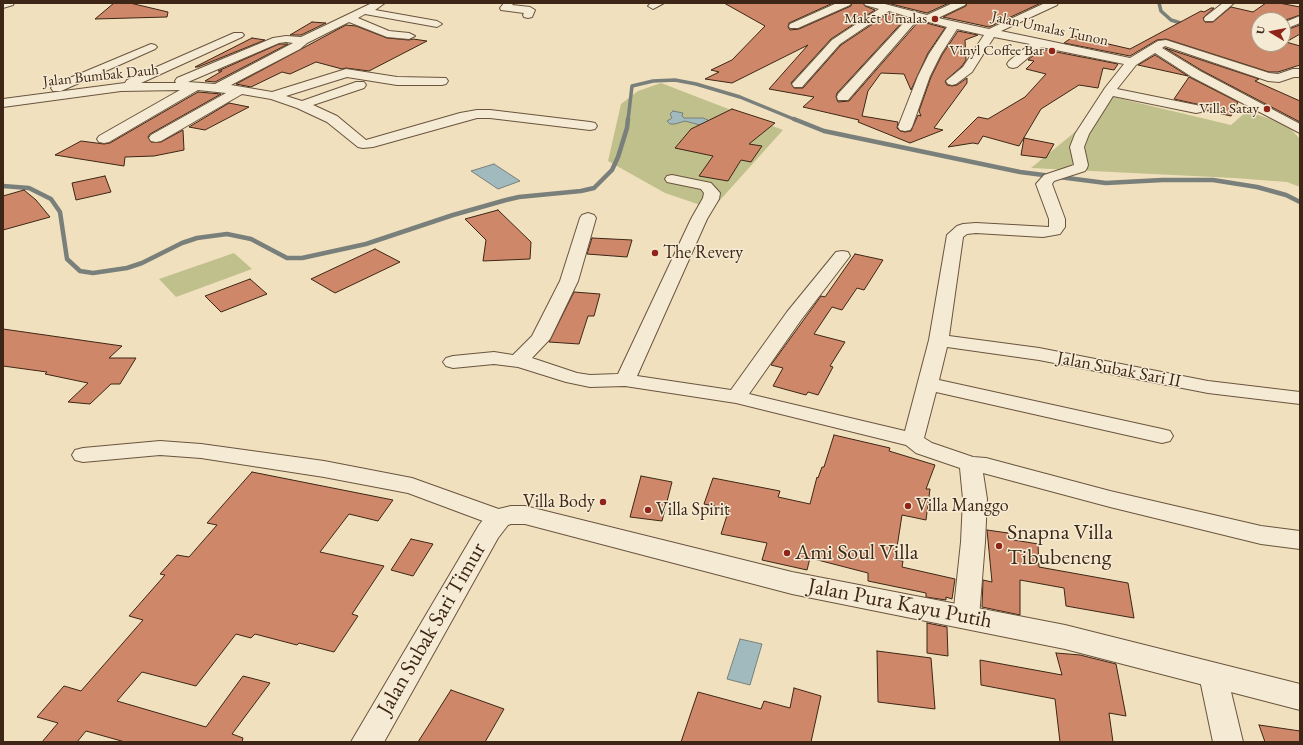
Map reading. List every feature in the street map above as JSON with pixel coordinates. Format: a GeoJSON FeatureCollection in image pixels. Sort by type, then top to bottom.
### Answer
{"type":"FeatureCollection","features":[{"type":"Feature","properties":{"kind":"street"},"geometry":{"type":"LineString","coordinates":[[3,5],[9,3]]}},
{"type":"Feature","properties":{"kind":"street"},"geometry":{"type":"LineString","coordinates":[[218,88],[303,42],[380,3]]}},
{"type":"Feature","properties":{"kind":"street"},"geometry":{"type":"LineString","coordinates":[[509,3],[505,8],[530,10],[528,15]]}},
{"type":"Feature","properties":{"kind":"street"},"geometry":{"type":"LineString","coordinates":[[794,26],[846,3]]}},
{"type":"Feature","properties":{"kind":"street","name":"Jalan Umalas Tunon"},"geometry":{"type":"LineString","coordinates":[[868,3],[954,25],[1132,62]]}},
{"type":"Feature","properties":{"kind":"street"},"geometry":{"type":"LineString","coordinates":[[843,97],[921,17],[961,3]]}},
{"type":"Feature","properties":{"kind":"street"},"geometry":{"type":"LineString","coordinates":[[952,81],[968,69],[991,32],[1053,3]]}},
{"type":"Feature","properties":{"kind":"street"},"geometry":{"type":"LineString","coordinates":[[1209,19],[1229,3]]}},
{"type":"Feature","properties":{"kind":"street"},"geometry":{"type":"LineString","coordinates":[[798,84],[836,42],[887,8]]}},
{"type":"Feature","properties":{"kind":"street"},"geometry":{"type":"LineString","coordinates":[[364,11],[437,24]]}},
{"type":"Feature","properties":{"kind":"street"},"geometry":{"type":"LineString","coordinates":[[350,19],[387,34],[409,36]]}},
{"type":"Feature","properties":{"kind":"street"},"geometry":{"type":"LineString","coordinates":[[905,127],[924,76],[935,54],[954,25]]}},
{"type":"Feature","properties":{"kind":"street"},"geometry":{"type":"LineString","coordinates":[[121,87],[238,35]]}},
{"type":"Feature","properties":{"kind":"street"},"geometry":{"type":"LineString","coordinates":[[181,81],[277,40],[286,39],[303,42]]}},
{"type":"Feature","properties":{"kind":"street"},"geometry":{"type":"LineString","coordinates":[[1012,64],[1040,42]]}},
{"type":"Feature","properties":{"kind":"street"},"geometry":{"type":"LineString","coordinates":[[913,440],[939,340],[955,235],[963,229],[976,228],[1043,232],[1054,231],[1057,227],[1057,219],[1044,184],[1049,178],[1080,168],[1081,165],[1077,147],[1082,134],[1132,62],[1162,43],[1168,43],[1268,77],[1279,78],[1293,73],[1300,73]]}},
{"type":"Feature","properties":{"kind":"street"},"geometry":{"type":"LineString","coordinates":[[34,98],[151,47]]}},
{"type":"Feature","properties":{"kind":"street"},"geometry":{"type":"LineString","coordinates":[[1155,48],[1196,74],[1300,130]]}},
{"type":"Feature","properties":{"kind":"street","name":"Jalan Bumbak Dauh"},"geometry":{"type":"LineString","coordinates":[[273,96],[346,74],[397,81],[442,81]]}},
{"type":"Feature","properties":{"kind":"street"},"geometry":{"type":"LineString","coordinates":[[302,105],[360,85]]}},
{"type":"Feature","properties":{"kind":"street"},"geometry":{"type":"LineString","coordinates":[[104,139],[197,86]]}},
{"type":"Feature","properties":{"kind":"street","name":"Jalan Bumbak Dauh"},"geometry":{"type":"LineString","coordinates":[[3,103],[121,87],[197,86],[240,90],[273,96],[302,105],[332,119],[363,144],[368,144],[465,116],[477,114],[490,114],[590,126]]}},
{"type":"Feature","properties":{"kind":"street"},"geometry":{"type":"LineString","coordinates":[[156,138],[240,90]]}},
{"type":"Feature","properties":{"kind":"street"},"geometry":{"type":"LineString","coordinates":[[1110,92],[1196,110]]}},
{"type":"Feature","properties":{"kind":"street"},"geometry":{"type":"LineString","coordinates":[[625,380],[706,204],[711,199],[712,193],[706,186],[672,179]]}},
{"type":"Feature","properties":{"kind":"street"},"geometry":{"type":"LineString","coordinates":[[518,361],[540,339],[549,323],[569,281],[588,218]]}},
{"type":"Feature","properties":{"kind":"street"},"geometry":{"type":"LineString","coordinates":[[736,397],[794,316],[842,256]]}},
{"type":"Feature","properties":{"kind":"street","name":"Jalan Subak Sari II"},"geometry":{"type":"LineString","coordinates":[[939,340],[1039,354],[1208,387],[1300,398]]}},
{"type":"Feature","properties":{"kind":"street"},"geometry":{"type":"LineString","coordinates":[[453,362],[494,358],[536,365],[573,378],[590,381],[625,380],[736,397],[913,440],[924,448],[971,464],[986,466],[1110,499],[1261,535],[1300,540]]}},
{"type":"Feature","properties":{"kind":"street"},"geometry":{"type":"LineString","coordinates":[[927,384],[1162,436]]}},
{"type":"Feature","properties":{"kind":"street"},"geometry":{"type":"LineString","coordinates":[[83,455],[160,448],[201,451],[309,467],[412,486],[500,518]]}},
{"type":"Feature","properties":{"kind":"street"},"geometry":{"type":"LineString","coordinates":[[966,617],[974,542],[975,499],[971,464]]}},
{"type":"Feature","properties":{"kind":"street","name":"Jalan Pura Kayu Putih"},"geometry":{"type":"LineString","coordinates":[[500,518],[511,515],[525,514],[792,583],[1065,637],[1300,697]]}},
{"type":"Feature","properties":{"kind":"street","name":"Jalan Subak Sari Timur"},"geometry":{"type":"LineString","coordinates":[[368,742],[488,532],[500,518]]}},
{"type":"Feature","properties":{"kind":"street"},"geometry":{"type":"LineString","coordinates":[[1213,675],[1228,742]]}},
{"type":"Feature","properties":{"kind":"green space"},"geometry":{"type":"Polygon","coordinates":[[[661,83],[783,130],[712,209],[665,193],[608,161],[621,104],[638,91],[661,83]]]}},
{"type":"Feature","properties":{"kind":"green space"},"geometry":{"type":"Polygon","coordinates":[[[1105,95],[1231,125],[1247,111],[1287,125],[1300,139],[1300,187],[1287,182],[1234,178],[1031,168],[1086,123],[1105,95]]]}},
{"type":"Feature","properties":{"kind":"green space"},"geometry":{"type":"Polygon","coordinates":[[[234,253],[252,269],[176,297],[159,279],[234,253]]]}},
{"type":"Feature","properties":{"kind":"water"},"geometry":{"type":"Polygon","coordinates":[[[673,111],[683,113],[682,116],[684,118],[703,118],[708,120],[708,123],[700,125],[685,121],[670,124],[667,121],[672,118],[670,114],[673,111]]]}},
{"type":"Feature","properties":{"kind":"water"},"geometry":{"type":"Polygon","coordinates":[[[494,164],[520,181],[498,189],[471,171],[494,164]]]}},
{"type":"Feature","properties":{"kind":"water"},"geometry":{"type":"Polygon","coordinates":[[[740,639],[762,644],[750,685],[727,679],[740,639]]]}},
{"type":"Feature","properties":{"kind":"building"},"geometry":{"type":"Polygon","coordinates":[[[114,3],[130,3],[168,12],[167,17],[95,19],[114,3]]]}},
{"type":"Feature","properties":{"kind":"building"},"geometry":{"type":"Polygon","coordinates":[[[724,3],[833,3],[789,23],[788,27],[790,30],[799,29],[851,6],[852,3],[863,3],[865,6],[875,10],[831,39],[791,83],[794,88],[803,88],[841,45],[889,13],[906,18],[837,93],[836,97],[838,102],[849,101],[919,21],[945,28],[928,53],[911,90],[904,74],[881,73],[868,91],[862,116],[898,122],[897,128],[900,131],[905,132],[911,131],[918,115],[921,116],[919,111],[931,77],[942,55],[958,31],[978,35],[965,40],[966,60],[962,66],[945,81],[947,85],[952,86],[957,85],[967,78],[967,83],[934,128],[943,130],[910,143],[858,122],[859,120],[803,107],[814,97],[769,89],[808,45],[732,83],[705,79],[719,72],[711,70],[732,60],[765,26],[724,3]]]}},
{"type":"Feature","properties":{"kind":"building"},"geometry":{"type":"Polygon","coordinates":[[[887,3],[949,3],[927,13],[887,3]]]}},
{"type":"Feature","properties":{"kind":"building"},"geometry":{"type":"Polygon","coordinates":[[[967,3],[1041,3],[989,27],[943,17],[966,6],[967,3]]]}},
{"type":"Feature","properties":{"kind":"building"},"geometry":{"type":"Polygon","coordinates":[[[1266,3],[1279,3],[1300,7],[1300,15],[1291,18],[1291,12],[1253,12],[1266,3]]]}},
{"type":"Feature","properties":{"kind":"building"},"geometry":{"type":"Polygon","coordinates":[[[1231,7],[1253,12],[1251,12],[1251,52],[1291,52],[1291,43],[1300,46],[1300,65],[1278,72],[1269,72],[1166,39],[1157,40],[1130,56],[1064,43],[1074,36],[1130,49],[1201,11],[1204,12],[1214,8],[1203,18],[1205,22],[1213,22],[1231,7]]]}},
{"type":"Feature","properties":{"kind":"building"},"geometry":{"type":"Polygon","coordinates":[[[312,22],[326,23],[301,35],[290,35],[312,22]]]}},
{"type":"Feature","properties":{"kind":"building"},"geometry":{"type":"Polygon","coordinates":[[[346,25],[356,26],[387,38],[427,41],[369,71],[346,68],[342,69],[316,62],[290,74],[282,72],[251,87],[236,84],[346,25]]]}},
{"type":"Feature","properties":{"kind":"building"},"geometry":{"type":"Polygon","coordinates":[[[1300,25],[1300,34],[1291,39],[1291,28],[1300,25]]]}},
{"type":"Feature","properties":{"kind":"building"},"geometry":{"type":"Polygon","coordinates":[[[252,38],[265,40],[195,67],[252,38]]]}},
{"type":"Feature","properties":{"kind":"building"},"geometry":{"type":"Polygon","coordinates":[[[279,44],[288,44],[215,82],[205,81],[222,71],[218,71],[279,44]]]}},
{"type":"Feature","properties":{"kind":"building"},"geometry":{"type":"Polygon","coordinates":[[[1165,48],[1259,79],[1255,81],[1300,101],[1300,122],[1201,70],[1165,48]]]}},
{"type":"Feature","properties":{"kind":"building"},"geometry":{"type":"Polygon","coordinates":[[[1041,49],[1118,64],[1114,70],[1103,68],[1098,88],[1079,85],[1041,109],[1019,146],[983,136],[978,144],[973,143],[948,147],[978,117],[988,119],[1025,97],[1046,74],[1026,69],[1034,61],[1028,60],[1041,49]]]}},
{"type":"Feature","properties":{"kind":"building"},"geometry":{"type":"Polygon","coordinates":[[[1155,55],[1188,76],[1138,65],[1155,55]]]}},
{"type":"Feature","properties":{"kind":"building"},"geometry":{"type":"Polygon","coordinates":[[[1189,77],[1238,102],[1231,116],[1204,110],[1201,105],[1174,99],[1189,77]]]}},
{"type":"Feature","properties":{"kind":"building"},"geometry":{"type":"Polygon","coordinates":[[[198,92],[221,94],[150,134],[148,137],[151,142],[161,142],[183,130],[184,150],[154,156],[125,157],[124,166],[55,155],[81,141],[104,144],[110,143],[198,92]]]}},
{"type":"Feature","properties":{"kind":"building"},"geometry":{"type":"Polygon","coordinates":[[[229,103],[249,107],[205,130],[189,127],[229,103]]]}},
{"type":"Feature","properties":{"kind":"building"},"geometry":{"type":"Polygon","coordinates":[[[732,109],[775,123],[749,144],[762,146],[751,162],[741,160],[728,181],[699,176],[713,156],[675,148],[691,129],[732,109]]]}},
{"type":"Feature","properties":{"kind":"building"},"geometry":{"type":"Polygon","coordinates":[[[1024,138],[1054,144],[1046,158],[1021,155],[1024,138]]]}},
{"type":"Feature","properties":{"kind":"building"},"geometry":{"type":"Polygon","coordinates":[[[105,176],[111,192],[76,200],[72,183],[105,176]]]}},
{"type":"Feature","properties":{"kind":"building"},"geometry":{"type":"Polygon","coordinates":[[[24,190],[36,200],[50,217],[3,230],[3,196],[24,190]]]}},
{"type":"Feature","properties":{"kind":"building"},"geometry":{"type":"Polygon","coordinates":[[[498,210],[531,242],[530,259],[483,261],[486,240],[465,219],[498,210]]]}},
{"type":"Feature","properties":{"kind":"building"},"geometry":{"type":"Polygon","coordinates":[[[592,238],[632,240],[627,257],[587,254],[592,238]]]}},
{"type":"Feature","properties":{"kind":"building"},"geometry":{"type":"Polygon","coordinates":[[[375,249],[400,262],[335,293],[311,279],[375,249]]]}},
{"type":"Feature","properties":{"kind":"building"},"geometry":{"type":"Polygon","coordinates":[[[855,254],[883,260],[864,290],[857,288],[842,310],[832,307],[814,334],[845,342],[830,366],[833,367],[818,395],[808,392],[806,395],[773,386],[783,368],[771,365],[821,296],[825,297],[855,254]]]}},
{"type":"Feature","properties":{"kind":"building"},"geometry":{"type":"Polygon","coordinates":[[[250,279],[267,294],[221,312],[205,296],[250,279]]]}},
{"type":"Feature","properties":{"kind":"building"},"geometry":{"type":"Polygon","coordinates":[[[574,292],[600,294],[594,316],[588,316],[579,344],[549,342],[574,292]]]}},
{"type":"Feature","properties":{"kind":"building"},"geometry":{"type":"Polygon","coordinates":[[[3,329],[122,346],[109,358],[136,358],[120,384],[111,384],[90,404],[68,402],[88,383],[45,374],[47,372],[3,366],[3,329]]]}},
{"type":"Feature","properties":{"kind":"building"},"geometry":{"type":"Polygon","coordinates":[[[834,435],[890,448],[889,451],[935,465],[926,489],[930,489],[926,520],[902,515],[895,560],[903,561],[902,567],[955,579],[952,599],[946,597],[946,600],[926,597],[926,593],[868,581],[868,573],[810,558],[807,570],[762,560],[767,543],[721,534],[729,509],[704,504],[713,478],[780,491],[778,497],[810,504],[817,477],[818,478],[822,467],[824,467],[834,435]]]}},
{"type":"Feature","properties":{"kind":"building"},"geometry":{"type":"Polygon","coordinates":[[[252,472],[393,500],[378,521],[349,514],[320,552],[384,566],[352,614],[358,616],[334,652],[299,643],[297,645],[255,634],[251,638],[236,634],[196,686],[142,672],[117,701],[206,727],[243,676],[270,683],[232,734],[243,738],[242,742],[125,742],[86,731],[77,742],[42,742],[58,723],[37,717],[64,686],[81,691],[143,620],[129,616],[165,575],[160,574],[177,555],[189,557],[217,525],[207,523],[252,472]]]}},
{"type":"Feature","properties":{"kind":"building"},"geometry":{"type":"Polygon","coordinates":[[[641,476],[672,482],[662,521],[630,517],[641,476]]]}},
{"type":"Feature","properties":{"kind":"building"},"geometry":{"type":"Polygon","coordinates":[[[987,530],[1008,533],[1008,539],[1038,544],[1039,567],[1128,583],[1134,618],[1066,606],[1064,588],[1020,580],[1020,615],[982,607],[983,580],[992,582],[987,530]]]}},
{"type":"Feature","properties":{"kind":"building"},"geometry":{"type":"Polygon","coordinates":[[[411,539],[433,544],[413,576],[391,570],[411,539]]]}},
{"type":"Feature","properties":{"kind":"building"},"geometry":{"type":"Polygon","coordinates":[[[927,623],[947,627],[948,656],[927,653],[927,623]]]}},
{"type":"Feature","properties":{"kind":"building"},"geometry":{"type":"Polygon","coordinates":[[[877,651],[931,658],[935,709],[878,702],[877,651]]]}},
{"type":"Feature","properties":{"kind":"building"},"geometry":{"type":"Polygon","coordinates":[[[1056,653],[1080,655],[1116,664],[1126,716],[1109,713],[1113,742],[1060,742],[1055,699],[981,685],[980,660],[1062,675],[1056,653]]]}},
{"type":"Feature","properties":{"kind":"building"},"geometry":{"type":"Polygon","coordinates":[[[794,688],[821,696],[811,742],[681,742],[698,692],[761,709],[764,701],[790,708],[794,688]]]}},
{"type":"Feature","properties":{"kind":"building"},"geometry":{"type":"Polygon","coordinates":[[[451,690],[504,709],[485,742],[418,742],[451,690]]]}},
{"type":"Feature","properties":{"kind":"building"},"geometry":{"type":"Polygon","coordinates":[[[1259,725],[1300,731],[1300,742],[1265,742],[1259,725]]]}},
{"type":"Feature","properties":{"kind":"waterway"},"geometry":{"type":"LineString","coordinates":[[1159,3],[1161,11],[1171,20],[1187,25]]}},
{"type":"Feature","properties":{"kind":"waterway"},"geometry":{"type":"LineString","coordinates":[[628,120],[632,86],[653,81],[675,80],[696,84],[740,97],[796,120]]}},
{"type":"Feature","properties":{"kind":"waterway"},"geometry":{"type":"LineString","coordinates":[[3,186],[29,188],[51,199],[60,212],[67,259],[80,271],[93,273],[127,268],[142,263],[182,243],[197,238],[227,234],[251,239],[287,258],[302,258],[366,244],[453,215],[506,200],[519,197],[581,191],[594,188],[612,170],[618,157],[627,128],[628,119]]}},
{"type":"Feature","properties":{"kind":"waterway"},"geometry":{"type":"LineString","coordinates":[[794,119],[824,131],[1020,172],[1106,183],[1162,180],[1213,180],[1257,187],[1286,195],[1300,202]]}},
{"type":"Feature","properties":{"kind":"place","name":"Makēt Umalas"},"geometry":{"type":"Point","coordinates":[935,19]}},
{"type":"Feature","properties":{"kind":"place","name":"Vinyl Coffee Bar"},"geometry":{"type":"Point","coordinates":[1052,51]}},
{"type":"Feature","properties":{"kind":"place","name":"Villa Satay"},"geometry":{"type":"Point","coordinates":[1267,109]}},
{"type":"Feature","properties":{"kind":"place","name":"The Revery"},"geometry":{"type":"Point","coordinates":[655,253]}},
{"type":"Feature","properties":{"kind":"place","name":"Villa Body"},"geometry":{"type":"Point","coordinates":[603,502]}},
{"type":"Feature","properties":{"kind":"place","name":"Villa Manggo"},"geometry":{"type":"Point","coordinates":[908,506]}},
{"type":"Feature","properties":{"kind":"place","name":"Villa Spirit"},"geometry":{"type":"Point","coordinates":[648,510]}},
{"type":"Feature","properties":{"kind":"place","name":"Snapna Villa Tibubeneng"},"geometry":{"type":"Point","coordinates":[999,546]}},
{"type":"Feature","properties":{"kind":"place","name":"Ami Soul Villa"},"geometry":{"type":"Point","coordinates":[787,553]}}]}
